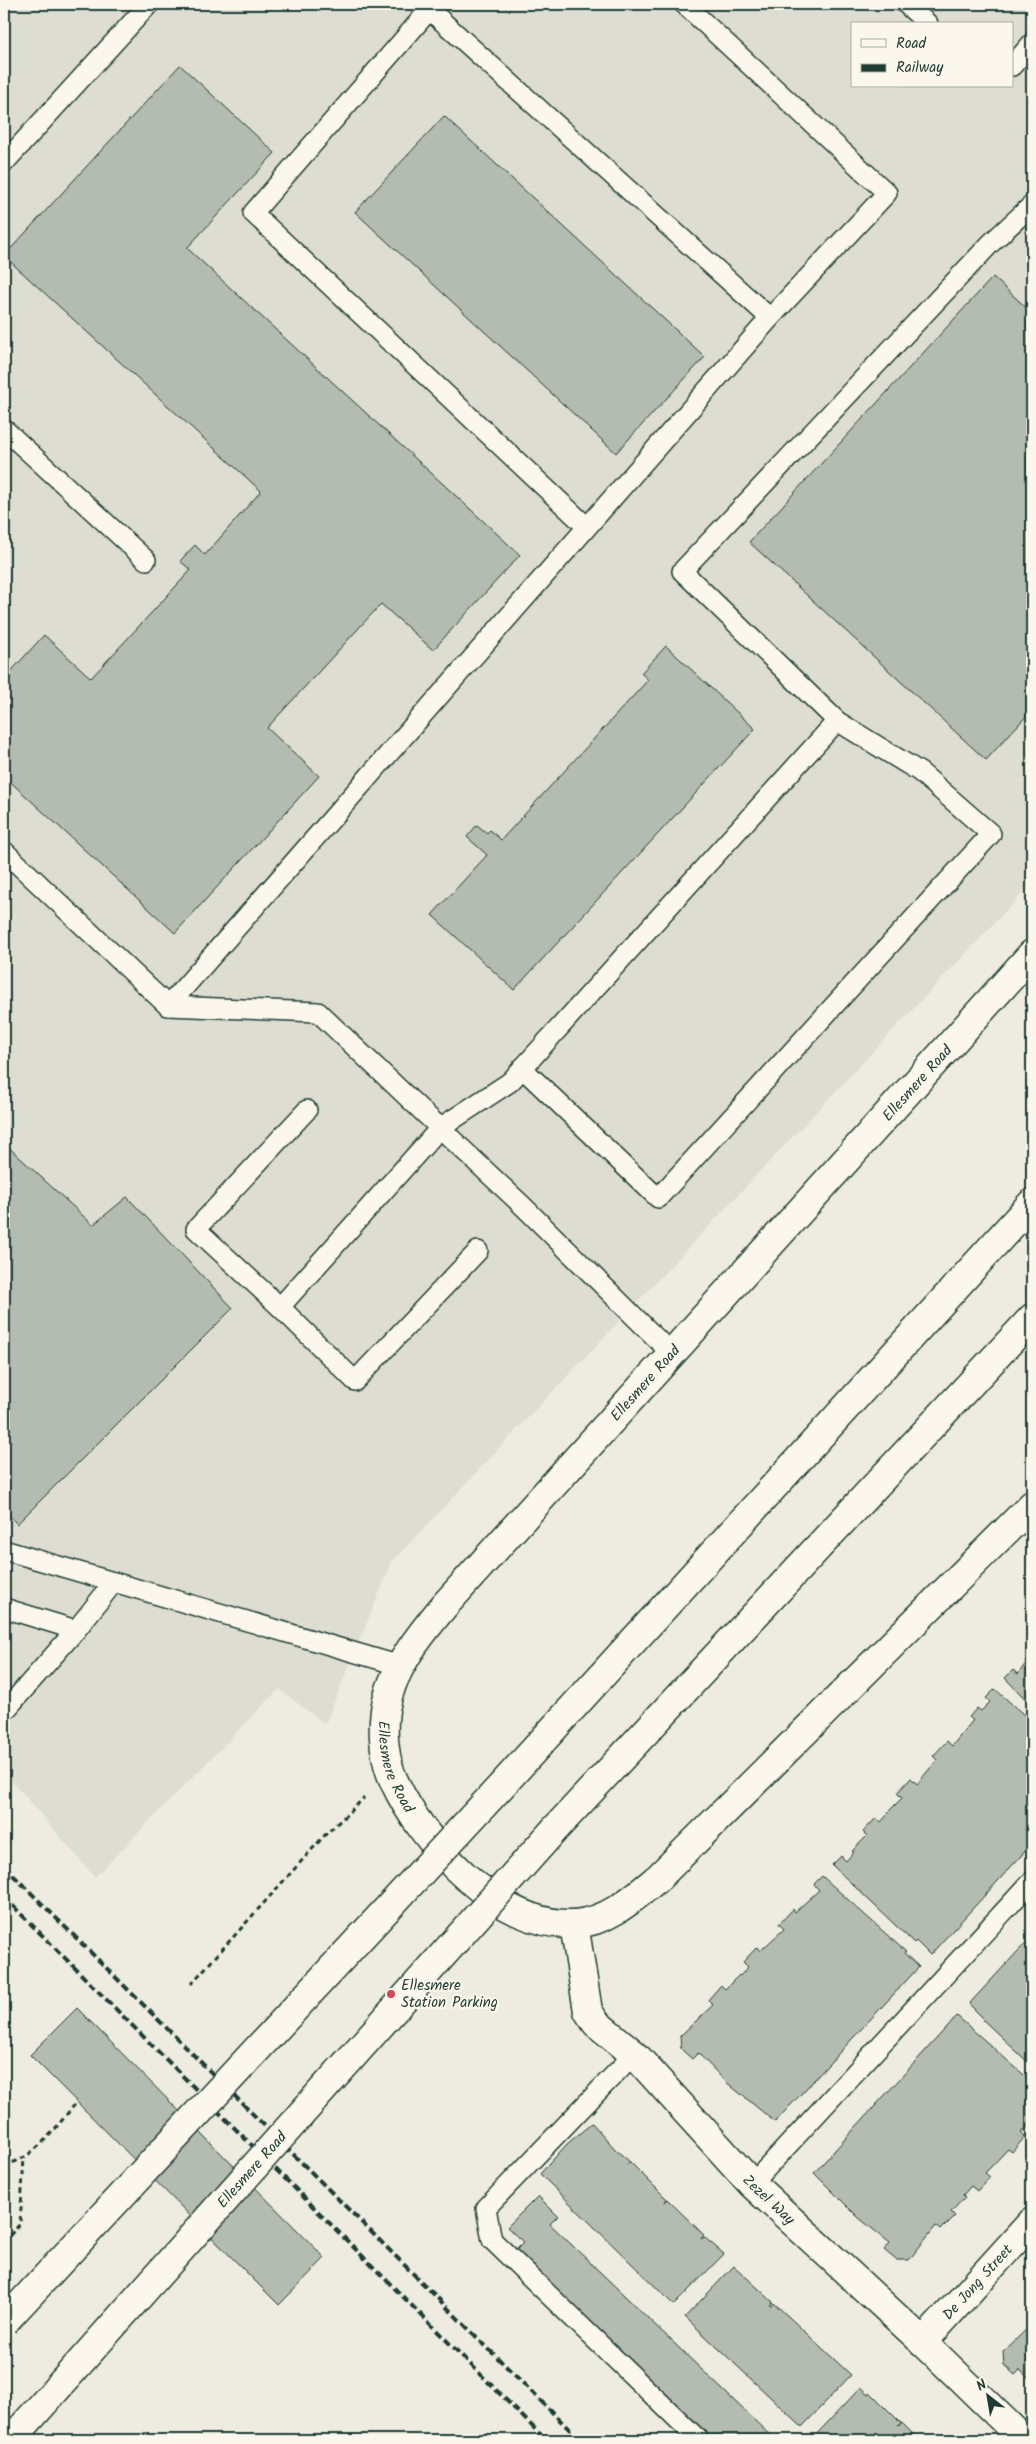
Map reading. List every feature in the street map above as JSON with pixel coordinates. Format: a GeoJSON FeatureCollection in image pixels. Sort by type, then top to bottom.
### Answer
{"type":"FeatureCollection","features":[{"type":"Feature","properties":{"kind":"main road","name":"Ellesmere Road"},"geometry":{"type":"LineString","coordinates":[[1032,954],[444,1606],[419,1637],[401,1666],[390,1689],[385,1709],[384,1731],[386,1752],[393,1780],[428,1837],[482,1891],[517,1913],[552,1922],[574,1924],[595,1920],[615,1911],[659,1877],[1032,1505]]}},
{"type":"Feature","properties":{"kind":"main road"},"geometry":{"type":"LineString","coordinates":[[4,2322],[504,1783],[1032,1203]]}},
{"type":"Feature","properties":{"kind":"main road","name":"Ellesmere Road"},"geometry":{"type":"LineString","coordinates":[[11,2440],[555,1830],[1032,1318]]}},
{"type":"Feature","properties":{"kind":"main road","name":"Zezel Way"},"geometry":{"type":"LineString","coordinates":[[574,1924],[588,2011],[596,2023],[634,2054],[752,2184],[923,2342],[1024,2440]]}},
{"type":"Feature","properties":{"kind":"main road","name":"De Jong Street"},"geometry":{"type":"LineString","coordinates":[[923,2342],[1032,2222]]}},
{"type":"Feature","properties":{"kind":"lane"},"geometry":{"type":"LineString","coordinates":[[4,163],[149,4]]}},
{"type":"Feature","properties":{"kind":"lane"},"geometry":{"type":"LineString","coordinates":[[168,1006],[770,318],[887,193],[684,4]]}},
{"type":"Feature","properties":{"kind":"lane"},"geometry":{"type":"LineString","coordinates":[[906,4],[926,22]]}},
{"type":"Feature","properties":{"kind":"lane"},"geometry":{"type":"LineString","coordinates":[[587,527],[252,213],[427,6],[770,318]]}},
{"type":"Feature","properties":{"kind":"lane"},"geometry":{"type":"LineString","coordinates":[[1014,64],[1032,43]]}},
{"type":"Feature","properties":{"kind":"lane"},"geometry":{"type":"LineString","coordinates":[[522,1068],[658,1198],[991,834],[920,772],[837,720],[682,571],[992,243],[1032,205]]}},
{"type":"Feature","properties":{"kind":"lane"},"geometry":{"type":"LineString","coordinates":[[4,429],[146,560]]}},
{"type":"Feature","properties":{"kind":"lane"},"geometry":{"type":"LineString","coordinates":[[280,1307],[440,1128],[510,1082],[837,720]]}},
{"type":"Feature","properties":{"kind":"lane"},"geometry":{"type":"LineString","coordinates":[[4,851],[168,1006],[318,1012],[524,1207],[672,1354]]}},
{"type":"Feature","properties":{"kind":"lane"},"geometry":{"type":"LineString","coordinates":[[307,1110],[196,1229],[280,1307],[355,1381],[478,1251]]}},
{"type":"Feature","properties":{"kind":"lane"},"geometry":{"type":"LineString","coordinates":[[4,1550],[401,1666]]}},
{"type":"Feature","properties":{"kind":"lane"},"geometry":{"type":"LineString","coordinates":[[4,1712],[76,1630],[114,1582]]}},
{"type":"Feature","properties":{"kind":"lane"},"geometry":{"type":"LineString","coordinates":[[4,1608],[76,1630]]}},
{"type":"Feature","properties":{"kind":"lane"},"geometry":{"type":"LineString","coordinates":[[752,2184],[1032,1881]]}},
{"type":"Feature","properties":{"kind":"lane"},"geometry":{"type":"LineString","coordinates":[[634,2054],[486,2208],[490,2232],[492,2240],[699,2440]]}},
{"type":"Feature","properties":{"kind":"path"},"geometry":{"type":"LineString","coordinates":[[191,1984],[324,1836],[364,1798]]}},
{"type":"Feature","properties":{"kind":"path"},"geometry":{"type":"LineString","coordinates":[[4,2164],[16,2162],[38,2146],[77,2102]]}},
{"type":"Feature","properties":{"kind":"path"},"geometry":{"type":"LineString","coordinates":[[4,2242],[20,2224],[24,2157]]}},
{"type":"Feature","properties":{"kind":"shaded area"},"geometry":{"type":"Polygon","coordinates":[[[4,4],[1032,4],[1032,883],[392,1562],[325,1724],[279,1689],[95,1877],[4,1772],[4,4]]]}},
{"type":"Feature","properties":{"kind":"building"},"geometry":{"type":"Polygon","coordinates":[[[180,65],[275,153],[187,248],[520,555],[433,650],[381,604],[267,728],[319,776],[175,933],[4,776],[4,679],[44,635],[91,678],[191,570],[180,561],[195,545],[205,555],[261,491],[4,256],[180,65]]]}},
{"type":"Feature","properties":{"kind":"building"},"geometry":{"type":"Polygon","coordinates":[[[444,116],[705,357],[616,453],[355,212],[444,116]]]}},
{"type":"Feature","properties":{"kind":"building"},"geometry":{"type":"Polygon","coordinates":[[[993,277],[1032,313],[1032,714],[1030,712],[986,760],[749,542],[993,277]]]}},
{"type":"Feature","properties":{"kind":"building"},"geometry":{"type":"Polygon","coordinates":[[[666,646],[755,729],[514,990],[432,915],[487,855],[467,837],[477,825],[487,833],[490,830],[501,840],[648,680],[641,673],[666,646]]]}},
{"type":"Feature","properties":{"kind":"building"},"geometry":{"type":"Polygon","coordinates":[[[4,1143],[93,1225],[127,1197],[233,1308],[17,1524],[4,1510],[4,1143]]]}},
{"type":"Feature","properties":{"kind":"building"},"geometry":{"type":"Polygon","coordinates":[[[1032,1655],[1032,1706],[1005,1678],[1013,1670],[1018,1674],[1032,1655]]]}},
{"type":"Feature","properties":{"kind":"building"},"geometry":{"type":"Polygon","coordinates":[[[995,1689],[1032,1722],[1032,1844],[930,1955],[916,1941],[914,1943],[832,1865],[841,1856],[846,1861],[854,1852],[852,1851],[867,1836],[863,1832],[876,1818],[881,1822],[889,1813],[902,1798],[897,1793],[911,1778],[917,1784],[937,1760],[933,1756],[947,1741],[952,1746],[973,1720],[969,1717],[977,1708],[981,1711],[990,1702],[986,1698],[995,1689]]]}},
{"type":"Feature","properties":{"kind":"building"},"geometry":{"type":"Polygon","coordinates":[[[822,1876],[906,1952],[904,1953],[919,1967],[775,2122],[726,2082],[698,2053],[692,2059],[681,2049],[680,2036],[713,2005],[708,2000],[721,1985],[725,1989],[748,1967],[743,1962],[757,1947],[760,1951],[784,1929],[779,1924],[793,1909],[795,1912],[819,1890],[814,1884],[822,1876]]]}},
{"type":"Feature","properties":{"kind":"building"},"geometry":{"type":"Polygon","coordinates":[[[1032,1936],[1032,2066],[982,2019],[969,2004],[1032,1936]]]}},
{"type":"Feature","properties":{"kind":"building"},"geometry":{"type":"Polygon","coordinates":[[[77,2008],[325,2258],[279,2305],[30,2055],[77,2008]]]}},
{"type":"Feature","properties":{"kind":"building"},"geometry":{"type":"Polygon","coordinates":[[[957,2016],[1032,2082],[1032,2123],[1021,2133],[1025,2137],[1012,2152],[1008,2149],[985,2173],[990,2177],[977,2191],[971,2186],[963,2195],[965,2197],[951,2212],[955,2216],[941,2230],[936,2226],[909,2260],[896,2260],[884,2250],[890,2243],[859,2218],[814,2173],[957,2016]]]}},
{"type":"Feature","properties":{"kind":"building"},"geometry":{"type":"Polygon","coordinates":[[[592,2123],[616,2150],[704,2235],[701,2239],[704,2237],[724,2254],[674,2305],[540,2174],[567,2144],[592,2123]]]}},
{"type":"Feature","properties":{"kind":"building"},"geometry":{"type":"Polygon","coordinates":[[[538,2196],[558,2216],[550,2224],[775,2440],[712,2440],[630,2363],[515,2250],[523,2242],[507,2227],[538,2196]]]}},
{"type":"Feature","properties":{"kind":"building"},"geometry":{"type":"Polygon","coordinates":[[[734,2266],[773,2302],[770,2305],[772,2306],[774,2303],[851,2375],[802,2427],[685,2317],[734,2266]]]}},
{"type":"Feature","properties":{"kind":"building"},"geometry":{"type":"Polygon","coordinates":[[[1032,2324],[1032,2381],[1020,2370],[1015,2375],[1004,2365],[1003,2352],[1032,2324]]]}},
{"type":"Feature","properties":{"kind":"building"},"geometry":{"type":"Polygon","coordinates":[[[861,2387],[869,2394],[870,2392],[901,2423],[898,2426],[902,2423],[919,2440],[816,2440],[813,2438],[861,2387]]]}},
{"type":"Feature","properties":{"kind":"railway"},"geometry":{"type":"LineString","coordinates":[[4,1866],[580,2440]]}},
{"type":"Feature","properties":{"kind":"railway"},"geometry":{"type":"LineString","coordinates":[[4,1897],[546,2440]]}},
{"type":"Feature","properties":{"kind":"place","name":"Ellesmere Station Parking"},"geometry":{"type":"Point","coordinates":[391,1994]}}]}
